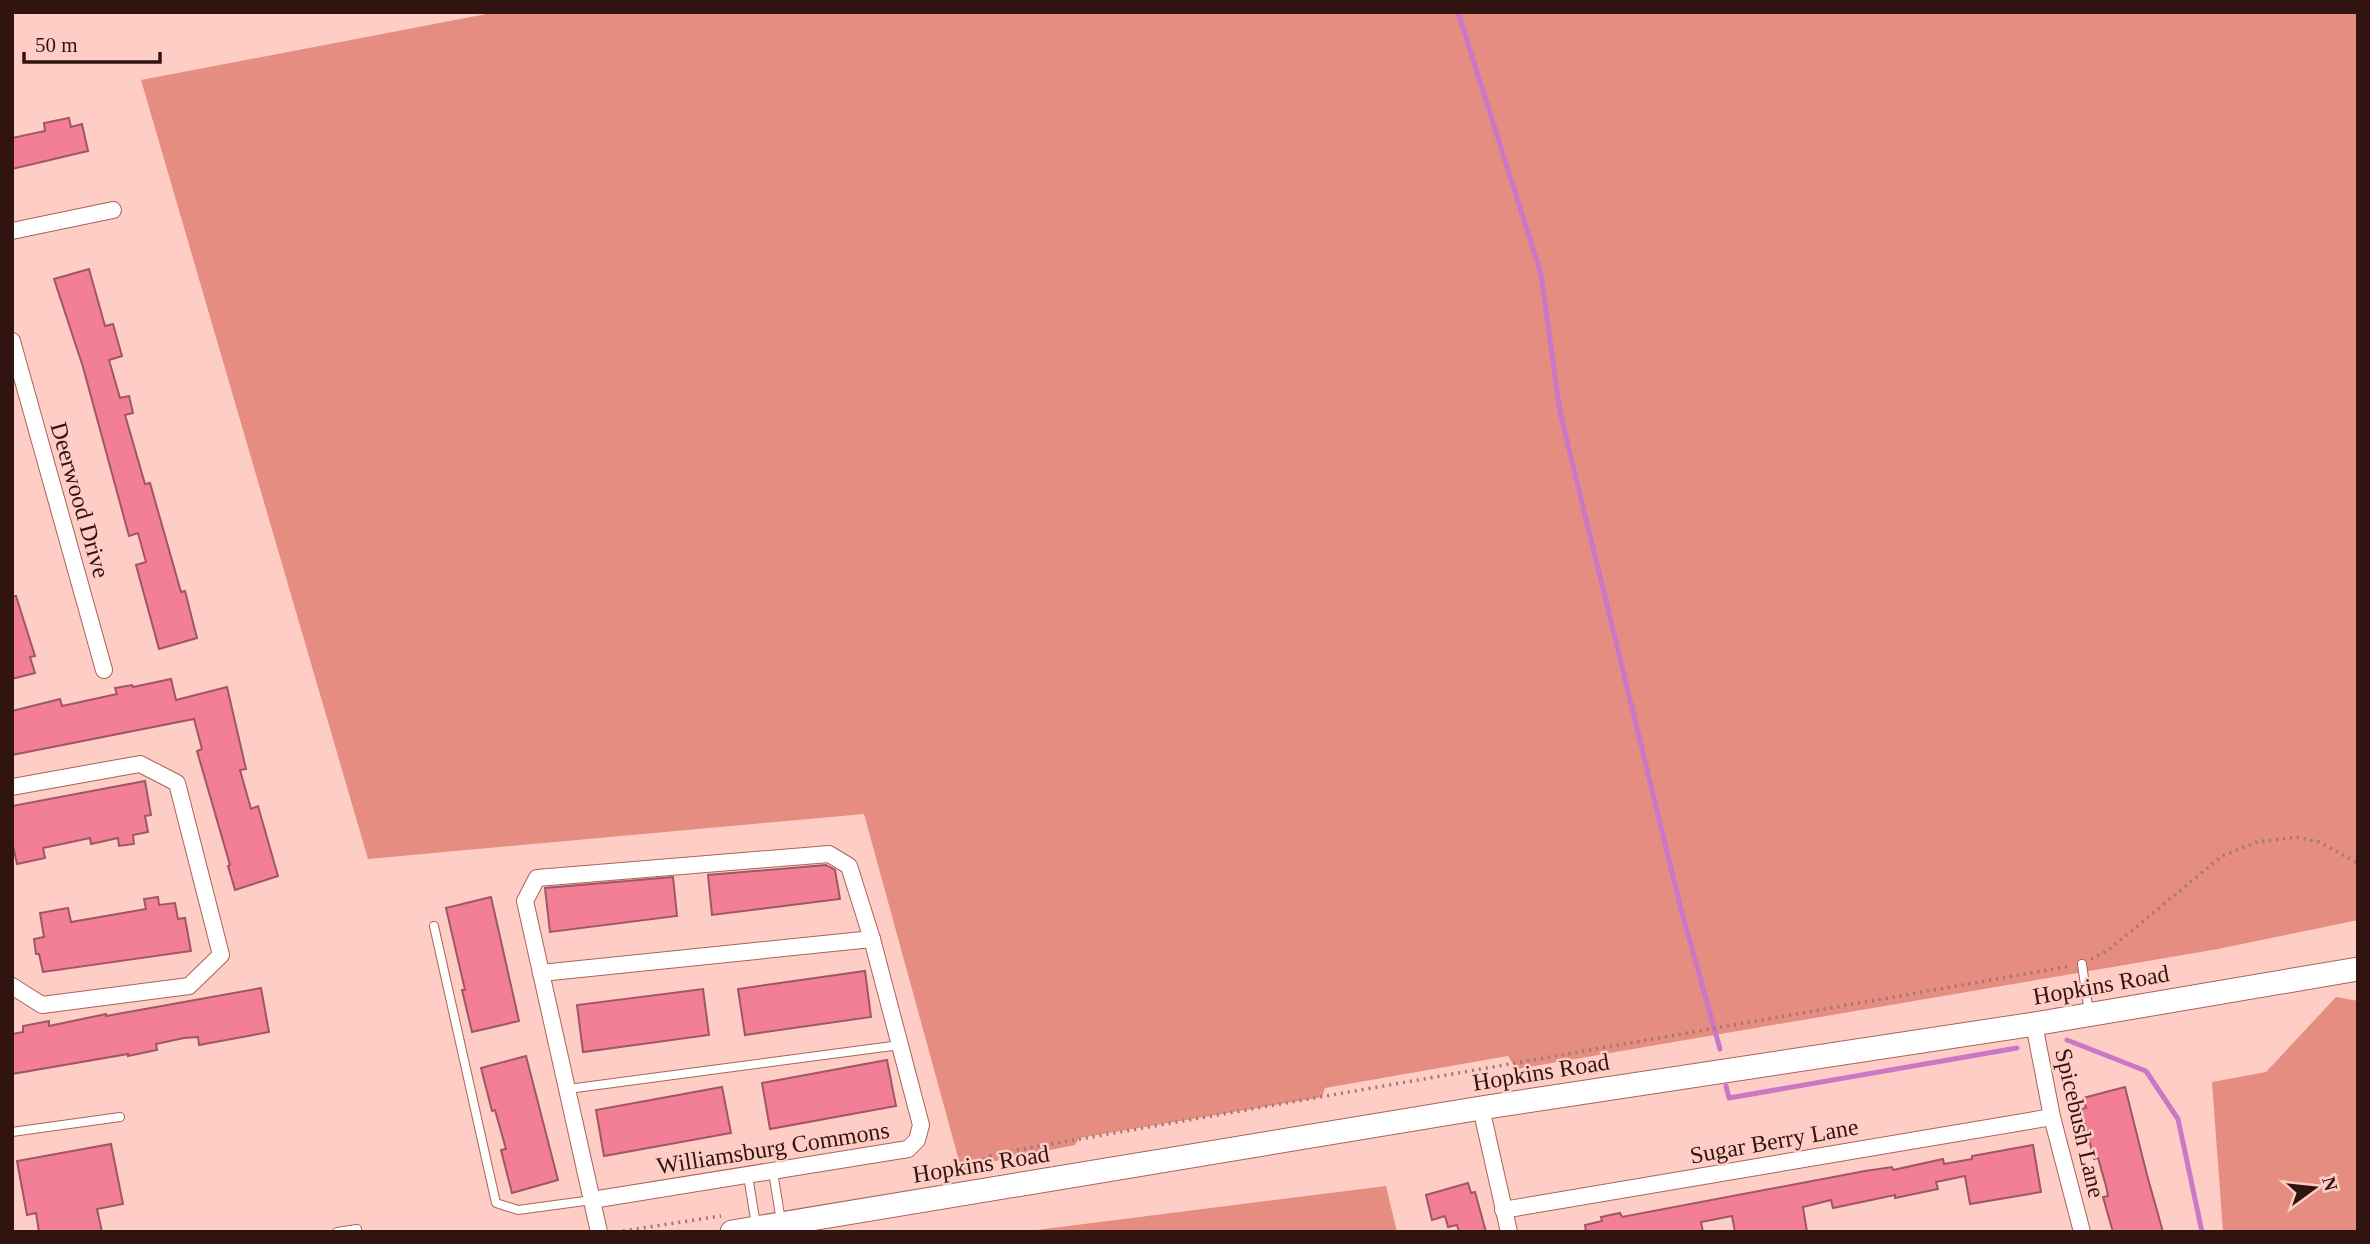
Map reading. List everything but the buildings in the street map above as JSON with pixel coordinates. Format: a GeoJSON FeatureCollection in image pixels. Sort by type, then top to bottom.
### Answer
{"type":"FeatureCollection","features":[{"type":"Feature","properties":{"kind":"street"},"geometry":{"type":"LineString","coordinates":[[12,231],[113,210]]}},
{"type":"Feature","properties":{"kind":"street","name":"Deerwood Drive"},"geometry":{"type":"LineString","coordinates":[[12,341],[104,670]]}},
{"type":"Feature","properties":{"kind":"street"},"geometry":{"type":"LineString","coordinates":[[12,787],[140,764],[177,783],[221,955],[189,986],[42,1005],[12,986]]}},
{"type":"Feature","properties":{"kind":"street","name":"Williamsburg Commons"},"geometry":{"type":"LineString","coordinates":[[592,1200],[908,1149],[918,1140],[921,1125],[872,939],[849,866],[829,854],[537,878],[525,901],[599,1232]]}},
{"type":"Feature","properties":{"kind":"street"},"geometry":{"type":"LineString","coordinates":[[541,973],[872,939]]}},
{"type":"Feature","properties":{"kind":"street","name":"Hopkins Road"},"geometry":{"type":"LineString","coordinates":[[732,1232],[755,1219],[782,1224],[1481,1108],[2034,1024],[2358,968]]}},
{"type":"Feature","properties":{"kind":"street","name":"Spicebush Lane"},"geometry":{"type":"LineString","coordinates":[[2034,1024],[2052,1117],[2082,1232]]}},
{"type":"Feature","properties":{"kind":"street"},"geometry":{"type":"LineString","coordinates":[[1481,1108],[1508,1232]]}},
{"type":"Feature","properties":{"kind":"street","name":"Sugar Berry Lane"},"geometry":{"type":"LineString","coordinates":[[1503,1210],[2052,1117]]}},
{"type":"Feature","properties":{"kind":"lane"},"geometry":{"type":"LineString","coordinates":[[434,926],[496,1203],[518,1210],[592,1200]]}},
{"type":"Feature","properties":{"kind":"lane"},"geometry":{"type":"LineString","coordinates":[[2082,964],[2089,1014]]}},
{"type":"Feature","properties":{"kind":"lane"},"geometry":{"type":"LineString","coordinates":[[568,1089],[900,1045]]}},
{"type":"Feature","properties":{"kind":"lane"},"geometry":{"type":"LineString","coordinates":[[12,1132],[120,1116]]}},
{"type":"Feature","properties":{"kind":"lane"},"geometry":{"type":"LineString","coordinates":[[773,1172],[782,1224]]}},
{"type":"Feature","properties":{"kind":"lane"},"geometry":{"type":"LineString","coordinates":[[748,1176],[755,1219]]}},
{"type":"Feature","properties":{"kind":"lane"},"geometry":{"type":"LineString","coordinates":[[340,1232],[357,1230]]}},
{"type":"Feature","properties":{"kind":"path"},"geometry":{"type":"LineString","coordinates":[[951,1177],[994,1154],[2082,964],[2107,951],[2222,856],[2258,842],[2297,837],[2319,842],[2358,863]]}},
{"type":"Feature","properties":{"kind":"path"},"geometry":{"type":"LineString","coordinates":[[616,1232],[755,1219]]}},
{"type":"Feature","properties":{"kind":"shaded area"},"geometry":{"type":"Polygon","coordinates":[[[497,12],[2358,12],[2358,920],[2218,949],[1516,1069],[1508,1056],[1325,1088],[1322,1097],[1079,1138],[1075,1145],[961,1168],[864,814],[368,859],[141,80],[497,12]]]}},
{"type":"Feature","properties":{"kind":"shaded area"},"geometry":{"type":"Polygon","coordinates":[[[2336,997],[2358,1001],[2358,1232],[2223,1232],[2212,1082],[2266,1072],[2336,997]]]}},
{"type":"Feature","properties":{"kind":"shaded area"},"geometry":{"type":"Polygon","coordinates":[[[1386,1186],[1397,1232],[1021,1232],[1386,1186]]]}},
{"type":"Feature","properties":{"kind":"waterway"},"geometry":{"type":"LineString","coordinates":[[1458,12],[1541,274],[1560,412],[1681,909],[1720,1049]]}},
{"type":"Feature","properties":{"kind":"waterway"},"geometry":{"type":"LineString","coordinates":[[2067,1040],[2146,1071],[2178,1119],[2202,1232]]}},
{"type":"Feature","properties":{"kind":"waterway"},"geometry":{"type":"LineString","coordinates":[[1726,1086],[1729,1098],[2017,1048]]}}]}
